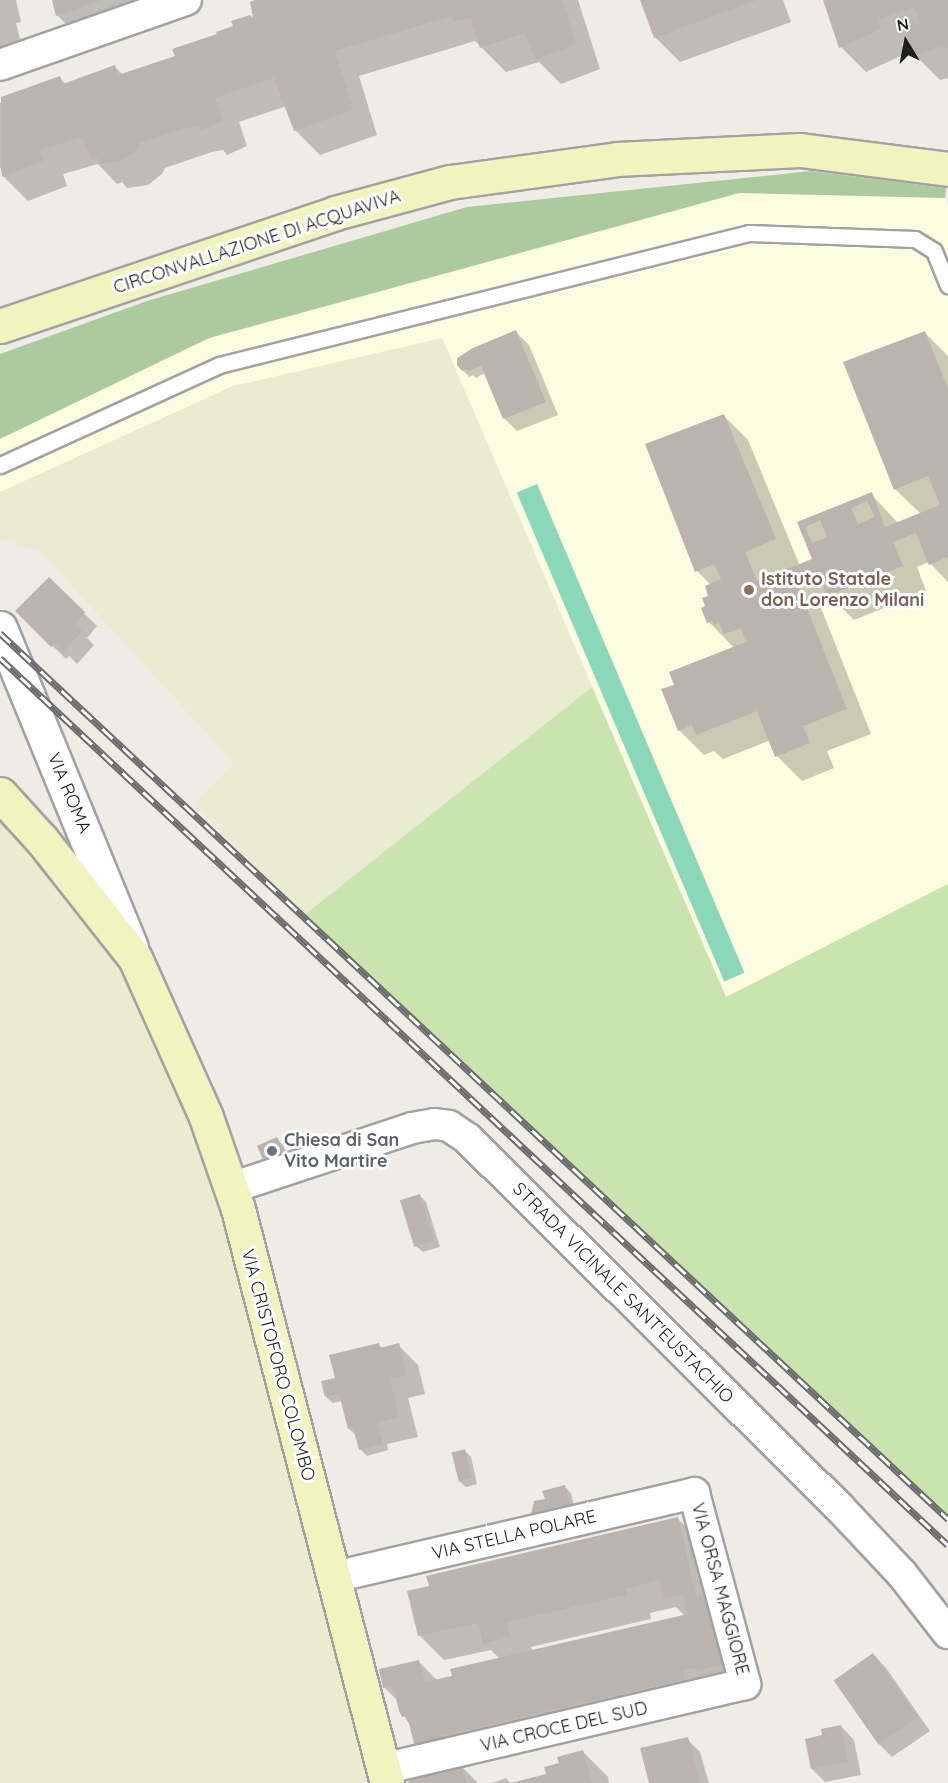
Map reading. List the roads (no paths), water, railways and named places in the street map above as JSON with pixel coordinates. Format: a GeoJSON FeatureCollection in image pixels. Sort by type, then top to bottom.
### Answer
{"type":"FeatureCollection","features":[{"type":"Feature","properties":{"kind":"main road","name":"CIRCONVALLAZIONE DI ACQUAVIVA"},"geometry":{"type":"LineString","coordinates":[[0,326],[334,213],[450,182],[617,159],[800,150],[948,169]]}},
{"type":"Feature","properties":{"kind":"main road","name":"VIA CRISTOFORO COLOMBO"},"geometry":{"type":"LineString","coordinates":[[0,794],[42,840],[135,958],[193,1086],[231,1188],[386,1776]]}},
{"type":"Feature","properties":{"kind":"street"},"geometry":{"type":"LineString","coordinates":[[0,65],[156,5],[186,0]]}},
{"type":"Feature","properties":{"kind":"street","name":"VIA ROMA"},"geometry":{"type":"LineString","coordinates":[[0,628],[135,958]]}},
{"type":"Feature","properties":{"kind":"street","name":"STRADA VICINALE SANT'EUSTACHIO"},"geometry":{"type":"LineString","coordinates":[[231,1188],[412,1128],[435,1124],[449,1126],[468,1139],[830,1498],[902,1574],[948,1633]]}},
{"type":"Feature","properties":{"kind":"street","name":"VIA STELLA POLARE"},"geometry":{"type":"LineString","coordinates":[[334,1577],[694,1493]]}},
{"type":"Feature","properties":{"kind":"street","name":"VIA ORSA MAGGIORE"},"geometry":{"type":"LineString","coordinates":[[694,1493],[745,1684]]}},
{"type":"Feature","properties":{"kind":"street","name":"VIA CROCE DEL SUD"},"geometry":{"type":"LineString","coordinates":[[386,1776],[745,1684]]}},
{"type":"Feature","properties":{"kind":"lane"},"geometry":{"type":"LineString","coordinates":[[0,465],[219,365],[749,233],[915,239],[934,251],[948,285]]}},
{"type":"Feature","properties":{"kind":"railway"},"geometry":{"type":"LineString","coordinates":[[0,633],[948,1519]]}},
{"type":"Feature","properties":{"kind":"railway"},"geometry":{"type":"LineString","coordinates":[[0,658],[948,1545]]}},
{"type":"Feature","properties":{"kind":"place","name":"Istituto Statale don Lorenzo Milani"},"geometry":{"type":"Point","coordinates":[749,590]}},
{"type":"Feature","properties":{"kind":"place","name":"Chiesa di San Vito Martire"},"geometry":{"type":"Point","coordinates":[272,1151]}}]}
